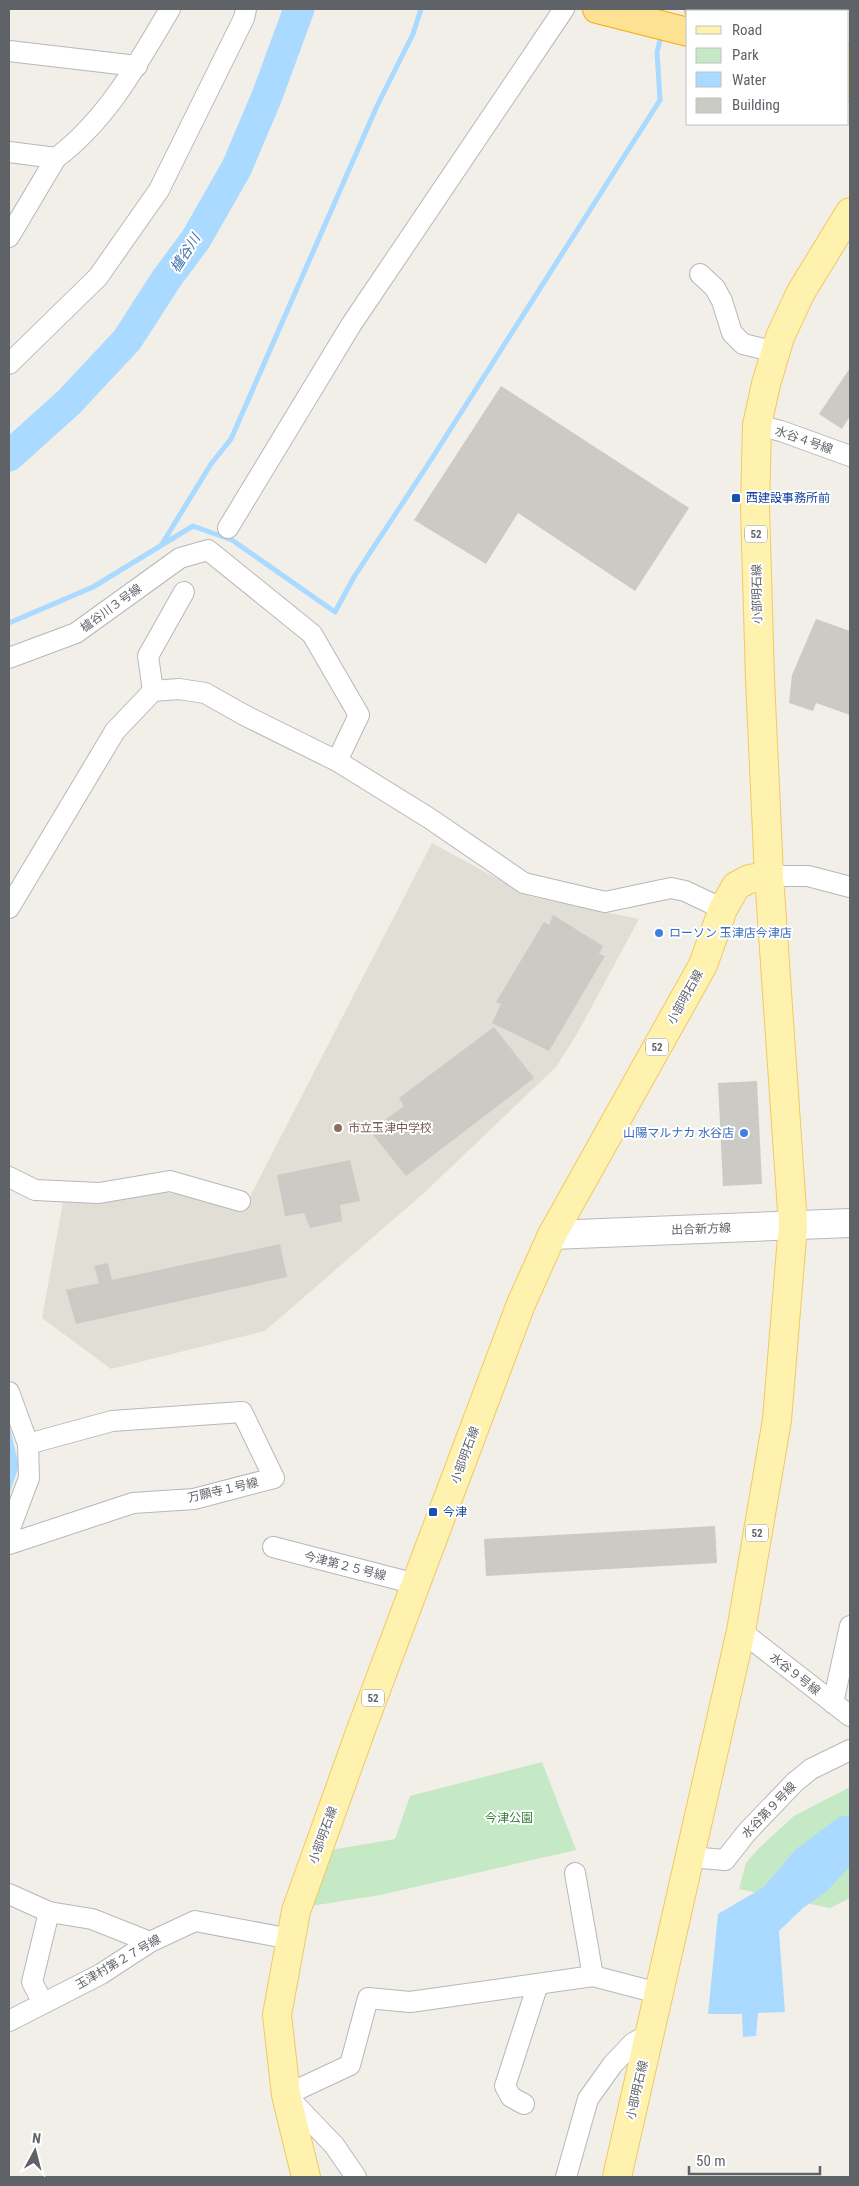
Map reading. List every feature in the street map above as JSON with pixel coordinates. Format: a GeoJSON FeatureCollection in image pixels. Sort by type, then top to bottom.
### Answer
{"type":"FeatureCollection","features":[{"type":"Feature","properties":{"kind":"highway"},"geometry":{"type":"LineString","coordinates":[[597,9],[684,31]]}},
{"type":"Feature","properties":{"kind":"main road","name":"小部明石線"},"geometry":{"type":"LineString","coordinates":[[617,2177],[741,1631],[777,1420],[793,1225],[769,876],[759,670],[755,508],[757,425],[766,384],[780,337],[801,292],[850,212]]}},
{"type":"Feature","properties":{"kind":"main road","name":"小部明石線"},"geometry":{"type":"LineString","coordinates":[[306,2177],[286,2095],[277,2015],[296,1911],[362,1727],[521,1304],[552,1235],[703,965],[723,909],[736,886],[749,879],[769,876]]}},
{"type":"Feature","properties":{"kind":"street"},"geometry":{"type":"LineString","coordinates":[[9,237],[56,158],[68,149],[111,105],[137,66],[170,9]]}},
{"type":"Feature","properties":{"kind":"street"},"geometry":{"type":"LineString","coordinates":[[228,528],[351,325],[564,9]]}},
{"type":"Feature","properties":{"kind":"street"},"geometry":{"type":"LineString","coordinates":[[9,364],[98,277],[159,190],[243,12]]}},
{"type":"Feature","properties":{"kind":"street"},"geometry":{"type":"LineString","coordinates":[[9,51],[137,66]]}},
{"type":"Feature","properties":{"kind":"street"},"geometry":{"type":"LineString","coordinates":[[9,152],[56,158]]}},
{"type":"Feature","properties":{"kind":"street"},"geometry":{"type":"LineString","coordinates":[[700,274],[715,288],[722,301],[732,333],[743,344],[776,352]]}},
{"type":"Feature","properties":{"kind":"street","name":"水谷４号線"},"geometry":{"type":"LineString","coordinates":[[757,425],[781,431],[850,456]]}},
{"type":"Feature","properties":{"kind":"street","name":"櫨谷川３号線"},"geometry":{"type":"LineString","coordinates":[[9,658],[76,633],[180,558],[208,550],[312,634],[359,715],[336,761]]}},
{"type":"Feature","properties":{"kind":"street"},"geometry":{"type":"LineString","coordinates":[[153,691],[148,656],[184,592]]}},
{"type":"Feature","properties":{"kind":"street"},"geometry":{"type":"LineString","coordinates":[[9,908],[115,731],[153,691],[179,689],[205,693],[246,716],[336,761],[429,818],[524,883],[605,902],[671,888],[685,891],[723,909]]}},
{"type":"Feature","properties":{"kind":"street"},"geometry":{"type":"LineString","coordinates":[[769,876],[808,876],[850,887]]}},
{"type":"Feature","properties":{"kind":"street"},"geometry":{"type":"LineString","coordinates":[[9,1177],[35,1190],[90,1192],[170,1181],[240,1201]]}},
{"type":"Feature","properties":{"kind":"street","name":"出合新方線"},"geometry":{"type":"LineString","coordinates":[[552,1235],[850,1223]]}},
{"type":"Feature","properties":{"kind":"street"},"geometry":{"type":"LineString","coordinates":[[9,1392],[28,1444],[29,1478],[9,1531]]}},
{"type":"Feature","properties":{"kind":"street","name":"万願寺１号線"},"geometry":{"type":"LineString","coordinates":[[9,1544],[133,1503],[194,1499],[274,1478],[242,1412],[112,1421],[28,1444]]}},
{"type":"Feature","properties":{"kind":"street","name":"今津第２５号線"},"geometry":{"type":"LineString","coordinates":[[273,1547],[416,1584]]}},
{"type":"Feature","properties":{"kind":"street"},"geometry":{"type":"LineString","coordinates":[[832,1703],[850,1626]]}},
{"type":"Feature","properties":{"kind":"street","name":"水谷９号線"},"geometry":{"type":"LineString","coordinates":[[741,1631],[850,1716]]}},
{"type":"Feature","properties":{"kind":"street","name":"水谷第９号線"},"geometry":{"type":"LineString","coordinates":[[690,1857],[725,1860],[747,1832],[795,1782],[811,1769],[850,1750]]}},
{"type":"Feature","properties":{"kind":"street"},"geometry":{"type":"LineString","coordinates":[[575,1873],[593,1976]]}},
{"type":"Feature","properties":{"kind":"street"},"geometry":{"type":"LineString","coordinates":[[9,1894],[49,1912],[92,1919],[150,1942]]}},
{"type":"Feature","properties":{"kind":"street"},"geometry":{"type":"LineString","coordinates":[[43,2004],[32,1982],[49,1912]]}},
{"type":"Feature","properties":{"kind":"street","name":"玉津村第２７号線"},"geometry":{"type":"LineString","coordinates":[[9,2021],[101,1974],[150,1942],[195,1921],[291,1939]]}},
{"type":"Feature","properties":{"kind":"street"},"geometry":{"type":"LineString","coordinates":[[356,2177],[334,2145],[286,2095],[350,2065],[368,1998],[410,2002],[593,1976],[658,1993]]}},
{"type":"Feature","properties":{"kind":"street"},"geometry":{"type":"LineString","coordinates":[[524,2104],[511,2097],[505,2086],[538,1984]]}},
{"type":"Feature","properties":{"kind":"street"},"geometry":{"type":"LineString","coordinates":[[566,2177],[588,2099],[613,2064],[633,2043],[649,2034]]}},
{"type":"Feature","properties":{"kind":"shaded area"},"geometry":{"type":"Polygon","coordinates":[[[432,843],[529,896],[639,919],[577,1034],[556,1067],[425,1192],[265,1331],[111,1369],[42,1318],[64,1197],[159,1191],[210,1200],[242,1212],[432,843]]]}},
{"type":"Feature","properties":{"kind":"green space","name":"今津公園"},"geometry":{"type":"Polygon","coordinates":[[[542,1762],[576,1850],[380,1895],[311,1906],[331,1850],[395,1839],[410,1796],[542,1762]]]}},
{"type":"Feature","properties":{"kind":"green space"},"geometry":{"type":"Polygon","coordinates":[[[850,1787],[850,1898],[830,1908],[739,1889],[746,1863],[758,1849],[794,1816],[850,1787]]]}},
{"type":"Feature","properties":{"kind":"water"},"geometry":{"type":"Polygon","coordinates":[[[9,1424],[19,1466],[9,1495],[9,1424]]]}},
{"type":"Feature","properties":{"kind":"water"},"geometry":{"type":"Polygon","coordinates":[[[850,1815],[850,1866],[826,1892],[803,1908],[779,1931],[785,2012],[758,2013],[756,2036],[743,2037],[742,2014],[708,2014],[718,1914],[764,1887],[795,1850],[839,1817],[850,1815]]]}},
{"type":"Feature","properties":{"kind":"building"},"geometry":{"type":"Polygon","coordinates":[[[850,368],[850,416],[842,429],[819,414],[850,368]]]}},
{"type":"Feature","properties":{"kind":"building"},"geometry":{"type":"Polygon","coordinates":[[[501,386],[689,508],[635,591],[518,513],[486,564],[414,520],[501,386]]]}},
{"type":"Feature","properties":{"kind":"building"},"geometry":{"type":"Polygon","coordinates":[[[816,619],[850,631],[850,715],[816,703],[813,711],[789,703],[792,675],[816,619]]]}},
{"type":"Feature","properties":{"kind":"building"},"geometry":{"type":"Polygon","coordinates":[[[553,915],[603,946],[599,954],[605,956],[549,1051],[492,1023],[501,1004],[496,1002],[544,922],[549,925],[553,915]]]}},
{"type":"Feature","properties":{"kind":"building"},"geometry":{"type":"Polygon","coordinates":[[[494,1027],[534,1078],[406,1176],[370,1131],[404,1106],[399,1098],[494,1027]]]}},
{"type":"Feature","properties":{"kind":"building"},"geometry":{"type":"Polygon","coordinates":[[[757,1081],[762,1184],[723,1186],[718,1083],[757,1081]]]}},
{"type":"Feature","properties":{"kind":"building"},"geometry":{"type":"Polygon","coordinates":[[[350,1160],[360,1201],[340,1205],[342,1221],[310,1228],[304,1213],[285,1216],[277,1175],[350,1160]]]}},
{"type":"Feature","properties":{"kind":"building"},"geometry":{"type":"Polygon","coordinates":[[[280,1244],[287,1277],[76,1324],[66,1290],[99,1283],[94,1266],[108,1263],[112,1280],[280,1244]]]}},
{"type":"Feature","properties":{"kind":"building"},"geometry":{"type":"Polygon","coordinates":[[[715,1526],[717,1563],[486,1576],[484,1539],[715,1526]]]}},
{"type":"Feature","properties":{"kind":"waterway","name":"櫨谷川"},"geometry":{"type":"LineString","coordinates":[[9,456],[69,402],[127,340],[167,278],[196,239],[237,167],[267,96],[299,9]]}},
{"type":"Feature","properties":{"kind":"waterway"},"geometry":{"type":"LineString","coordinates":[[162,544],[211,464],[231,439],[377,106],[413,34],[421,9]]}},
{"type":"Feature","properties":{"kind":"waterway"},"geometry":{"type":"LineString","coordinates":[[9,623],[93,587],[193,526],[232,540],[335,612],[354,577],[427,466],[660,100],[657,52],[662,33]]}},
{"type":"Feature","properties":{"kind":"place","name":"西建設事務所前"},"geometry":{"type":"Point","coordinates":[736,498]}},
{"type":"Feature","properties":{"kind":"place","name":"ローソン 玉津店今津店"},"geometry":{"type":"Point","coordinates":[659,933]}},
{"type":"Feature","properties":{"kind":"place","name":"市立玉津中学校"},"geometry":{"type":"Point","coordinates":[338,1128]}},
{"type":"Feature","properties":{"kind":"place","name":"山陽マルナカ 水谷店"},"geometry":{"type":"Point","coordinates":[744,1133]}},
{"type":"Feature","properties":{"kind":"place","name":"今津"},"geometry":{"type":"Point","coordinates":[433,1512]}}]}
